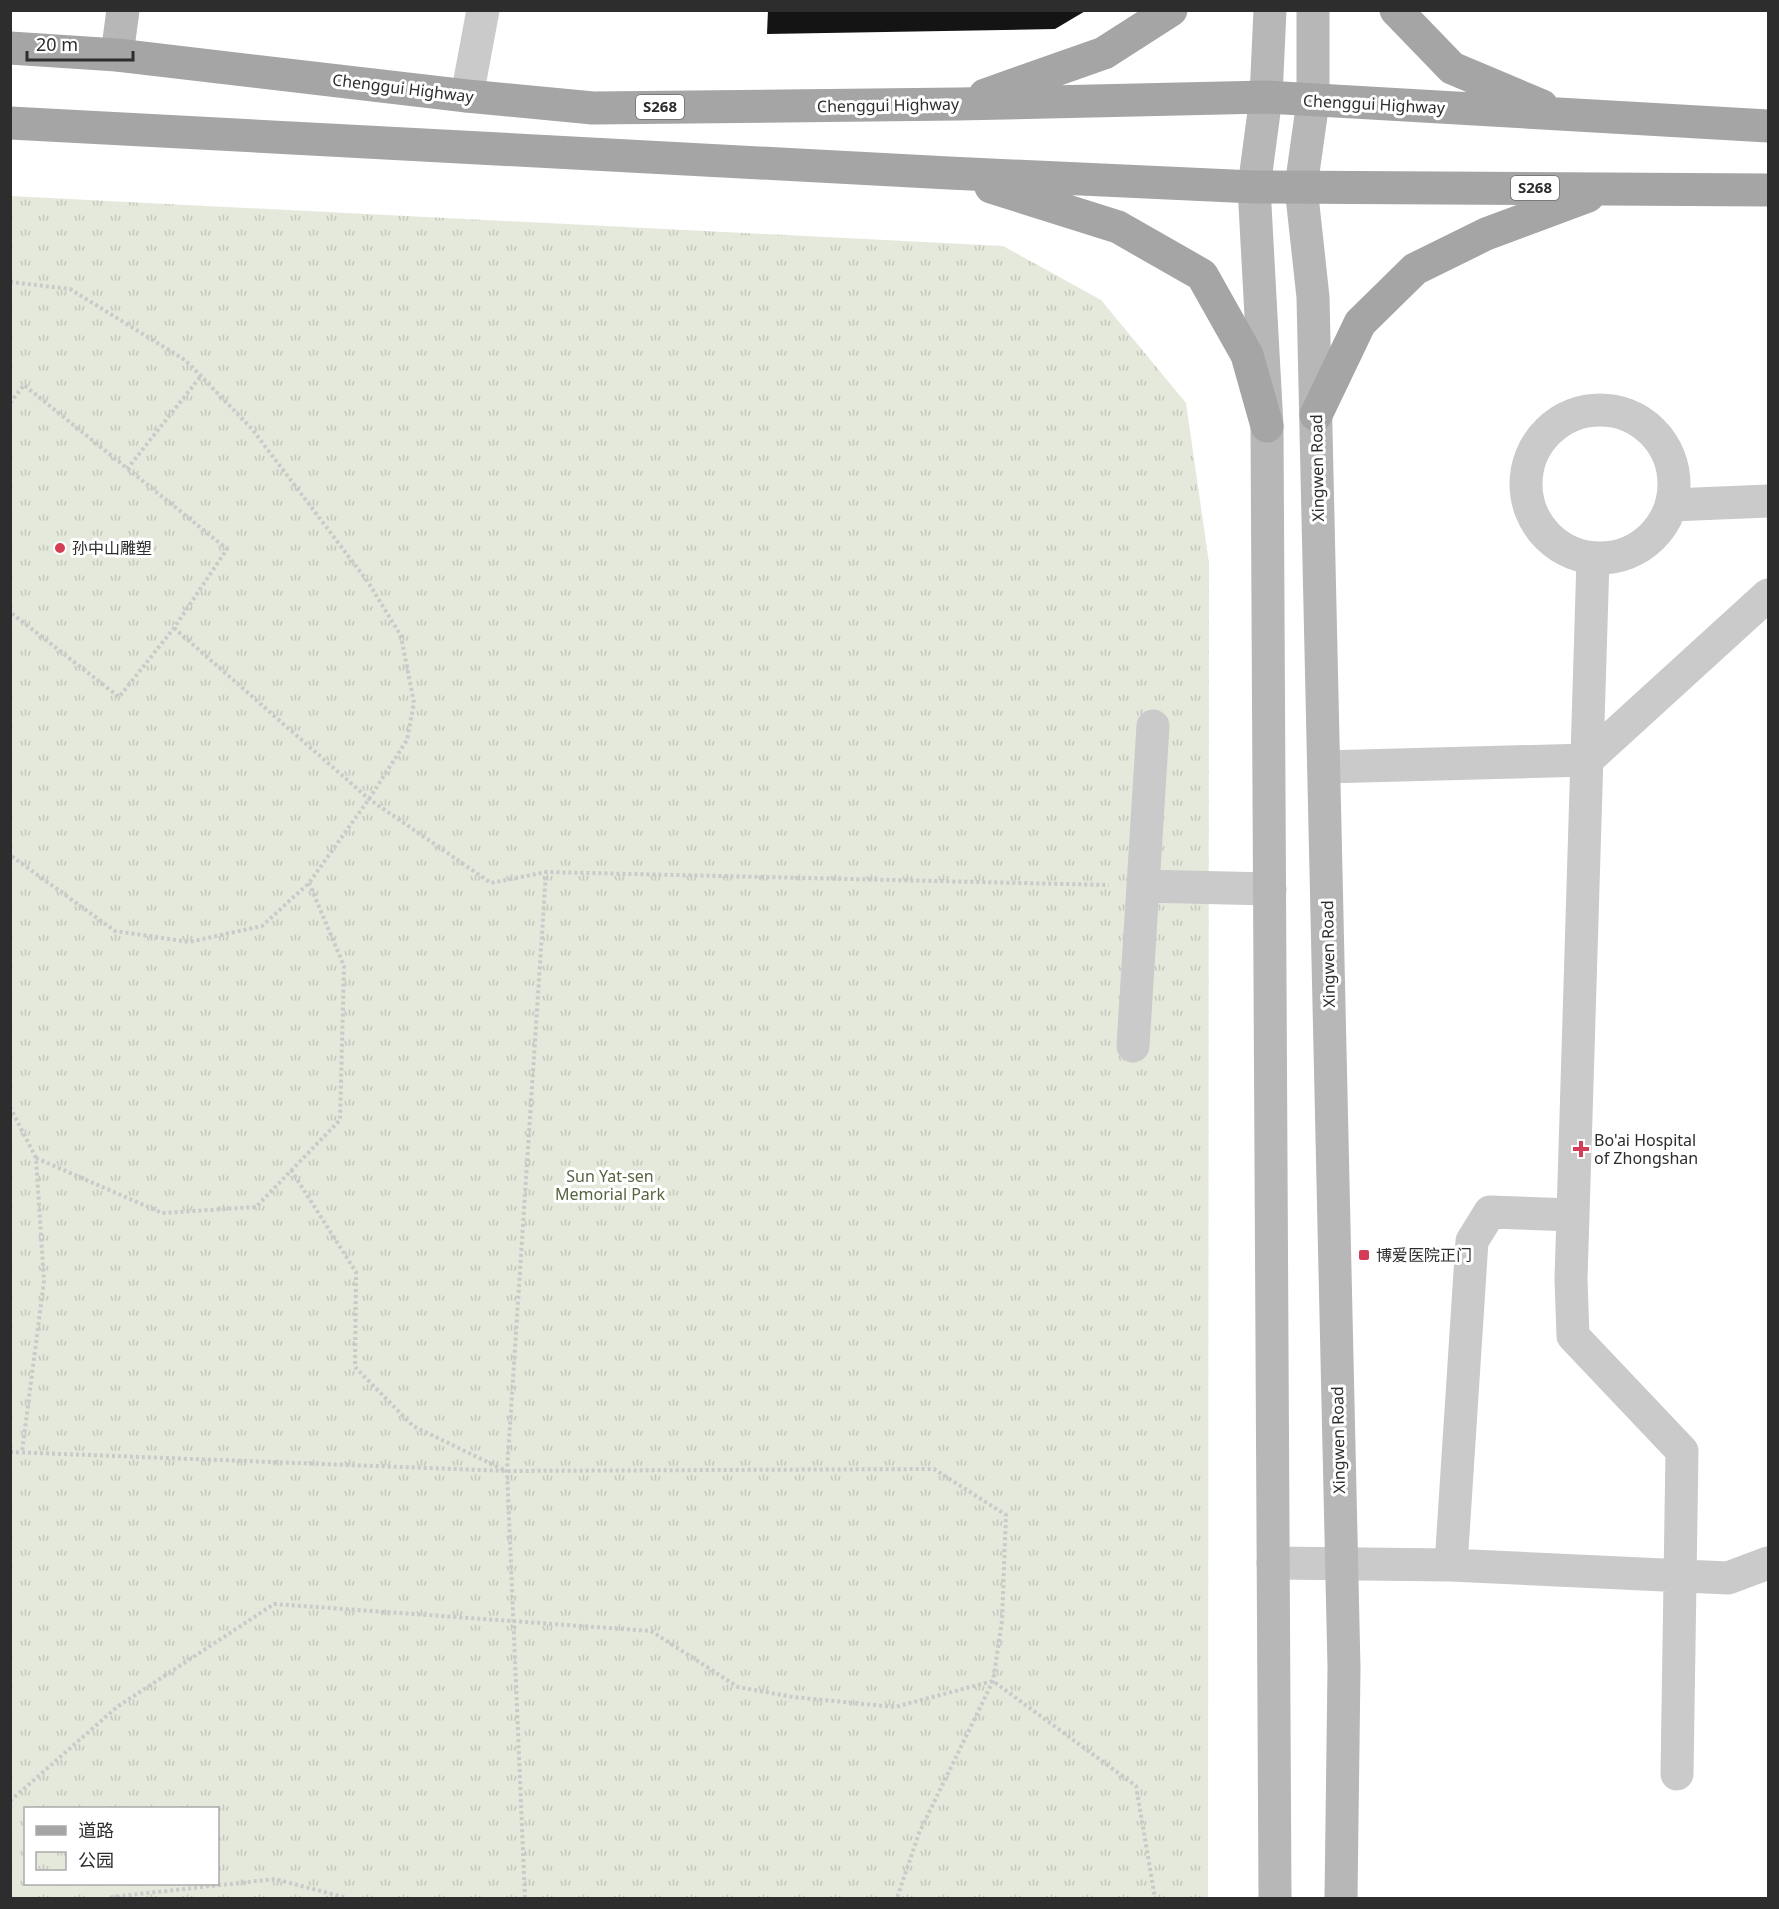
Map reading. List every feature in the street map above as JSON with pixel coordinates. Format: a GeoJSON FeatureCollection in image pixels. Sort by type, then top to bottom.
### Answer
{"type":"FeatureCollection","features":[{"type":"Feature","properties":{"kind":"main road"},"geometry":{"type":"LineString","coordinates":[[117,55],[123,10]]}},
{"type":"Feature","properties":{"kind":"main road"},"geometry":{"type":"LineString","coordinates":[[958,105],[1104,53],[1171,10]]}},
{"type":"Feature","properties":{"kind":"main road"},"geometry":{"type":"LineString","coordinates":[[1270,10],[1266,97],[1254,187],[1267,426],[1275,1899]]}},
{"type":"Feature","properties":{"kind":"main road","name":"Xingwen Road"},"geometry":{"type":"LineString","coordinates":[[1313,10],[1313,100],[1301,187],[1313,297],[1316,415],[1344,1668],[1341,1899]]}},
{"type":"Feature","properties":{"kind":"main road"},"geometry":{"type":"LineString","coordinates":[[1396,10],[1452,68],[1563,115]]}},
{"type":"Feature","properties":{"kind":"main road","name":"Chenggui Highway"},"geometry":{"type":"LineString","coordinates":[[10,48],[117,55],[467,96],[593,108],[958,105],[1266,97],[1768,126]]}},
{"type":"Feature","properties":{"kind":"main road","name":"S268"},"geometry":{"type":"LineString","coordinates":[[10,123],[1254,187],[1768,190]]}},
{"type":"Feature","properties":{"kind":"main road"},"geometry":{"type":"LineString","coordinates":[[949,173],[1118,226],[1202,274],[1247,355],[1267,426]]}},
{"type":"Feature","properties":{"kind":"main road"},"geometry":{"type":"LineString","coordinates":[[1316,415],[1360,323],[1415,269],[1486,234],[1609,189]]}},
{"type":"Feature","properties":{"kind":"street"},"geometry":{"type":"LineString","coordinates":[[467,96],[483,10]]}},
{"type":"Feature","properties":{"kind":"street"},"geometry":{"type":"LineString","coordinates":[[1589,410],[1612,410],[1635,418],[1654,432],[1668,454],[1674,478],[1672,505],[1661,528],[1642,546],[1618,557],[1593,559],[1568,552],[1547,537],[1533,518],[1525,496],[1526,472],[1533,450],[1547,431],[1567,417],[1589,410]]}},
{"type":"Feature","properties":{"kind":"street"},"geometry":{"type":"LineString","coordinates":[[1672,505],[1768,501]]}},
{"type":"Feature","properties":{"kind":"street"},"geometry":{"type":"LineString","coordinates":[[1593,559],[1571,1279],[1573,1336],[1682,1451],[1677,1774]]}},
{"type":"Feature","properties":{"kind":"street"},"geometry":{"type":"LineString","coordinates":[[1324,767],[1587,760],[1768,595]]}},
{"type":"Feature","properties":{"kind":"street"},"geometry":{"type":"LineString","coordinates":[[1133,1046],[1153,726]]}},
{"type":"Feature","properties":{"kind":"street"},"geometry":{"type":"LineString","coordinates":[[1143,886],[1270,889]]}},
{"type":"Feature","properties":{"kind":"street"},"geometry":{"type":"LineString","coordinates":[[1451,1565],[1472,1241],[1490,1212],[1573,1215]]}},
{"type":"Feature","properties":{"kind":"street"},"geometry":{"type":"LineString","coordinates":[[1273,1563],[1451,1565],[1728,1578],[1768,1563]]}},
{"type":"Feature","properties":{"kind":"path"},"geometry":{"type":"LineString","coordinates":[[10,282],[70,289],[185,360],[252,429],[368,582],[401,636],[414,703],[407,740],[369,799],[309,883],[262,926],[189,942],[115,931],[10,855]]}},
{"type":"Feature","properties":{"kind":"path"},"geometry":{"type":"LineString","coordinates":[[127,469],[201,376]]}},
{"type":"Feature","properties":{"kind":"path"},"geometry":{"type":"LineString","coordinates":[[10,403],[24,385],[227,549],[174,628],[119,697],[12,614],[10,620]]}},
{"type":"Feature","properties":{"kind":"path"},"geometry":{"type":"LineString","coordinates":[[174,628],[369,799],[491,883],[546,872],[1143,886]]}},
{"type":"Feature","properties":{"kind":"path"},"geometry":{"type":"LineString","coordinates":[[525,1899],[507,1472],[546,872]]}},
{"type":"Feature","properties":{"kind":"path"},"geometry":{"type":"LineString","coordinates":[[36,1158],[162,1213],[256,1207],[340,1120],[344,966],[309,883]]}},
{"type":"Feature","properties":{"kind":"path"},"geometry":{"type":"LineString","coordinates":[[10,1107],[36,1158],[44,1281],[22,1452]]}},
{"type":"Feature","properties":{"kind":"path"},"geometry":{"type":"LineString","coordinates":[[291,1170],[356,1272],[355,1367],[413,1426],[507,1472]]}},
{"type":"Feature","properties":{"kind":"path"},"geometry":{"type":"LineString","coordinates":[[10,1452],[507,1472],[934,1469],[1006,1515],[1002,1621],[993,1681],[919,1833],[897,1899]]}},
{"type":"Feature","properties":{"kind":"path"},"geometry":{"type":"LineString","coordinates":[[10,1801],[117,1707],[274,1604],[651,1631],[738,1688],[793,1697],[895,1707],[993,1681]]}},
{"type":"Feature","properties":{"kind":"path"},"geometry":{"type":"LineString","coordinates":[[993,1681],[1136,1786],[1155,1899]]}},
{"type":"Feature","properties":{"kind":"path"},"geometry":{"type":"LineString","coordinates":[[111,1899],[112,1897],[275,1879],[347,1899]]}},
{"type":"Feature","properties":{"kind":"green space","name":"Sun Yat-sen Memorial Park"},"geometry":{"type":"Polygon","coordinates":[[[10,196],[1003,246],[1101,300],[1186,403],[1209,563],[1208,1898],[11,1898],[10,196]]]}},
{"type":"Feature","properties":{"kind":"building"},"geometry":{"type":"Polygon","coordinates":[[[768,10],[1087,10],[1055,29],[767,34],[768,10]]]}},
{"type":"Feature","properties":{"kind":"place","name":"孙中山雕塑"},"geometry":{"type":"Point","coordinates":[60,548]}},
{"type":"Feature","properties":{"kind":"place","name":"Bo'ai Hospital of Zhongshan"},"geometry":{"type":"Point","coordinates":[1581,1149]}},
{"type":"Feature","properties":{"kind":"place","name":"博爱医院正门"},"geometry":{"type":"Point","coordinates":[1364,1255]}}]}
